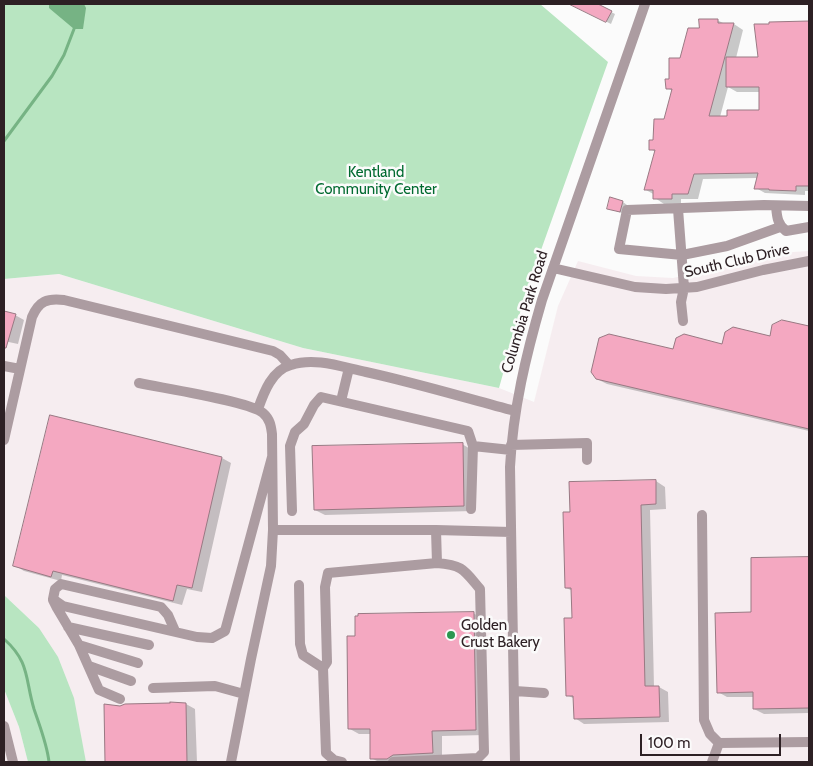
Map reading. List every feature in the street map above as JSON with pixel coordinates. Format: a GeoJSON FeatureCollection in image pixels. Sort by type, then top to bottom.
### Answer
{"type":"FeatureCollection","features":[{"type":"Feature","properties":{"kind":"street","name":"Columbia Park Road"},"geometry":{"type":"LineString","coordinates":[[515,762],[515,691],[510,532],[511,448],[515,411],[531,337],[553,268],[645,4]]}},
{"type":"Feature","properties":{"kind":"street"},"geometry":{"type":"LineString","coordinates":[[776,206],[780,227],[786,231],[809,227]]}},
{"type":"Feature","properties":{"kind":"street"},"geometry":{"type":"LineString","coordinates":[[780,227],[727,246],[682,255],[619,249],[627,210],[809,206]]}},
{"type":"Feature","properties":{"kind":"street"},"geometry":{"type":"LineString","coordinates":[[678,209],[684,288],[681,302],[683,321]]}},
{"type":"Feature","properties":{"kind":"street","name":"South Club Drive"},"geometry":{"type":"LineString","coordinates":[[553,268],[636,287],[654,289],[698,287],[771,268],[809,261]]}},
{"type":"Feature","properties":{"kind":"street"},"geometry":{"type":"LineString","coordinates":[[4,440],[5,427],[34,311],[42,302],[54,299],[273,351],[280,355],[289,365]]}},
{"type":"Feature","properties":{"kind":"street"},"geometry":{"type":"LineString","coordinates":[[258,409],[264,390],[274,376],[289,365],[308,361],[396,379],[515,411]]}},
{"type":"Feature","properties":{"kind":"street"},"geometry":{"type":"LineString","coordinates":[[4,366],[20,369]]}},
{"type":"Feature","properties":{"kind":"street"},"geometry":{"type":"LineString","coordinates":[[342,401],[349,368]]}},
{"type":"Feature","properties":{"kind":"street"},"geometry":{"type":"LineString","coordinates":[[139,383],[258,409],[265,414],[270,422],[273,530],[271,566],[231,762]]}},
{"type":"Feature","properties":{"kind":"street"},"geometry":{"type":"LineString","coordinates":[[292,511],[290,446],[295,432],[304,424],[321,396],[468,431],[473,446],[471,509]]}},
{"type":"Feature","properties":{"kind":"street"},"geometry":{"type":"LineString","coordinates":[[473,446],[511,448],[587,443],[587,460]]}},
{"type":"Feature","properties":{"kind":"street"},"geometry":{"type":"LineString","coordinates":[[53,598],[63,606],[170,632],[175,631],[197,637],[212,638],[225,631],[272,457]]}},
{"type":"Feature","properties":{"kind":"street"},"geometry":{"type":"LineString","coordinates":[[702,514],[704,720],[710,734],[718,743],[809,742]]}},
{"type":"Feature","properties":{"kind":"street"},"geometry":{"type":"LineString","coordinates":[[273,530],[510,532]]}},
{"type":"Feature","properties":{"kind":"street"},"geometry":{"type":"LineString","coordinates":[[436,530],[437,563]]}},
{"type":"Feature","properties":{"kind":"street"},"geometry":{"type":"LineString","coordinates":[[342,762],[334,760],[326,754],[323,668],[327,662],[325,587],[328,573],[437,563],[454,564],[464,571],[480,589],[484,752],[478,758],[392,762]]}},
{"type":"Feature","properties":{"kind":"street"},"geometry":{"type":"LineString","coordinates":[[120,699],[99,690],[79,645],[56,608],[53,598],[55,589],[61,584],[161,607],[168,614],[175,631]]}},
{"type":"Feature","properties":{"kind":"street"},"geometry":{"type":"LineString","coordinates":[[299,585],[300,644],[303,655],[323,668]]}},
{"type":"Feature","properties":{"kind":"street"},"geometry":{"type":"LineString","coordinates":[[68,627],[149,645]]}},
{"type":"Feature","properties":{"kind":"street"},"geometry":{"type":"LineString","coordinates":[[79,645],[138,663]]}},
{"type":"Feature","properties":{"kind":"street"},"geometry":{"type":"LineString","coordinates":[[89,666],[131,681]]}},
{"type":"Feature","properties":{"kind":"street"},"geometry":{"type":"LineString","coordinates":[[154,688],[215,686],[244,694]]}},
{"type":"Feature","properties":{"kind":"street"},"geometry":{"type":"LineString","coordinates":[[515,691],[544,693]]}},
{"type":"Feature","properties":{"kind":"street"},"geometry":{"type":"LineString","coordinates":[[4,726],[9,758]]}},
{"type":"Feature","properties":{"kind":"street"},"geometry":{"type":"LineString","coordinates":[[712,762],[718,743]]}},
{"type":"Feature","properties":{"kind":"shaded area"},"geometry":{"type":"Polygon","coordinates":[[[49,4],[84,4],[86,8],[83,29],[74,29],[49,8],[49,4]]]}},
{"type":"Feature","properties":{"kind":"shaded area"},"geometry":{"type":"Polygon","coordinates":[[[809,251],[809,762],[86,762],[39,628],[4,595],[4,279],[59,274],[303,348],[499,388],[534,402],[558,306],[578,261],[636,276],[673,278],[793,252],[809,251]]]}},
{"type":"Feature","properties":{"kind":"shaded area"},"geometry":{"type":"Polygon","coordinates":[[[4,689],[19,727],[28,762],[4,762],[4,689]]]}},
{"type":"Feature","properties":{"kind":"green space","name":"Kentland Community Center"},"geometry":{"type":"Polygon","coordinates":[[[4,4],[540,4],[608,62],[525,295],[499,388],[303,348],[59,274],[4,279],[4,4]]]}},
{"type":"Feature","properties":{"kind":"green space"},"geometry":{"type":"Polygon","coordinates":[[[4,595],[39,628],[58,657],[74,698],[86,762],[28,762],[19,727],[4,689],[4,595]]]}},
{"type":"Feature","properties":{"kind":"building"},"geometry":{"type":"Polygon","coordinates":[[[569,4],[598,4],[612,11],[606,22],[569,4]]]}},
{"type":"Feature","properties":{"kind":"building"},"geometry":{"type":"Polygon","coordinates":[[[699,19],[718,19],[718,23],[734,23],[709,116],[727,116],[727,110],[759,110],[759,87],[726,87],[726,57],[758,57],[754,24],[809,21],[809,186],[796,186],[796,191],[754,189],[758,173],[694,174],[688,194],[672,194],[672,199],[653,199],[653,190],[644,190],[655,150],[649,150],[649,140],[653,140],[654,119],[664,119],[672,89],[666,89],[665,79],[669,79],[669,58],[680,58],[688,28],[699,28],[699,19]]]}},
{"type":"Feature","properties":{"kind":"building"},"geometry":{"type":"Polygon","coordinates":[[[610,197],[623,201],[620,212],[607,209],[610,197]]]}},
{"type":"Feature","properties":{"kind":"building"},"geometry":{"type":"Polygon","coordinates":[[[4,311],[16,314],[6,348],[4,348],[4,311]]]}},
{"type":"Feature","properties":{"kind":"building"},"geometry":{"type":"Polygon","coordinates":[[[782,320],[809,326],[809,429],[596,379],[591,372],[599,338],[609,334],[673,349],[676,338],[684,334],[722,344],[725,332],[733,327],[770,336],[772,325],[782,320]]]}},
{"type":"Feature","properties":{"kind":"building"},"geometry":{"type":"Polygon","coordinates":[[[50,415],[222,457],[192,588],[177,585],[173,601],[53,571],[51,577],[13,566],[50,415]]]}},
{"type":"Feature","properties":{"kind":"building"},"geometry":{"type":"Polygon","coordinates":[[[463,443],[464,506],[314,510],[312,446],[463,443]]]}},
{"type":"Feature","properties":{"kind":"building"},"geometry":{"type":"Polygon","coordinates":[[[656,480],[656,504],[641,505],[645,686],[659,686],[660,717],[574,719],[573,696],[566,696],[564,618],[572,618],[571,588],[565,588],[563,512],[570,512],[569,482],[656,480]]]}},
{"type":"Feature","properties":{"kind":"building"},"geometry":{"type":"Polygon","coordinates":[[[809,557],[809,708],[753,709],[753,692],[717,693],[715,613],[751,612],[751,558],[809,557]]]}},
{"type":"Feature","properties":{"kind":"building"},"geometry":{"type":"Polygon","coordinates":[[[474,612],[476,730],[432,731],[433,753],[393,755],[387,759],[370,759],[370,729],[348,729],[347,636],[355,636],[355,616],[358,616],[358,614],[474,612]]]}},
{"type":"Feature","properties":{"kind":"building"},"geometry":{"type":"Polygon","coordinates":[[[186,703],[187,762],[105,762],[104,704],[120,706],[125,704],[186,703]]]}},
{"type":"Feature","properties":{"kind":"waterway"},"geometry":{"type":"LineString","coordinates":[[4,141],[52,76],[64,55],[74,29]]}},
{"type":"Feature","properties":{"kind":"waterway"},"geometry":{"type":"LineString","coordinates":[[4,639],[23,663],[49,762]]}},
{"type":"Feature","properties":{"kind":"place","name":"Golden Crust Bakery"},"geometry":{"type":"Point","coordinates":[451,635]}}]}
